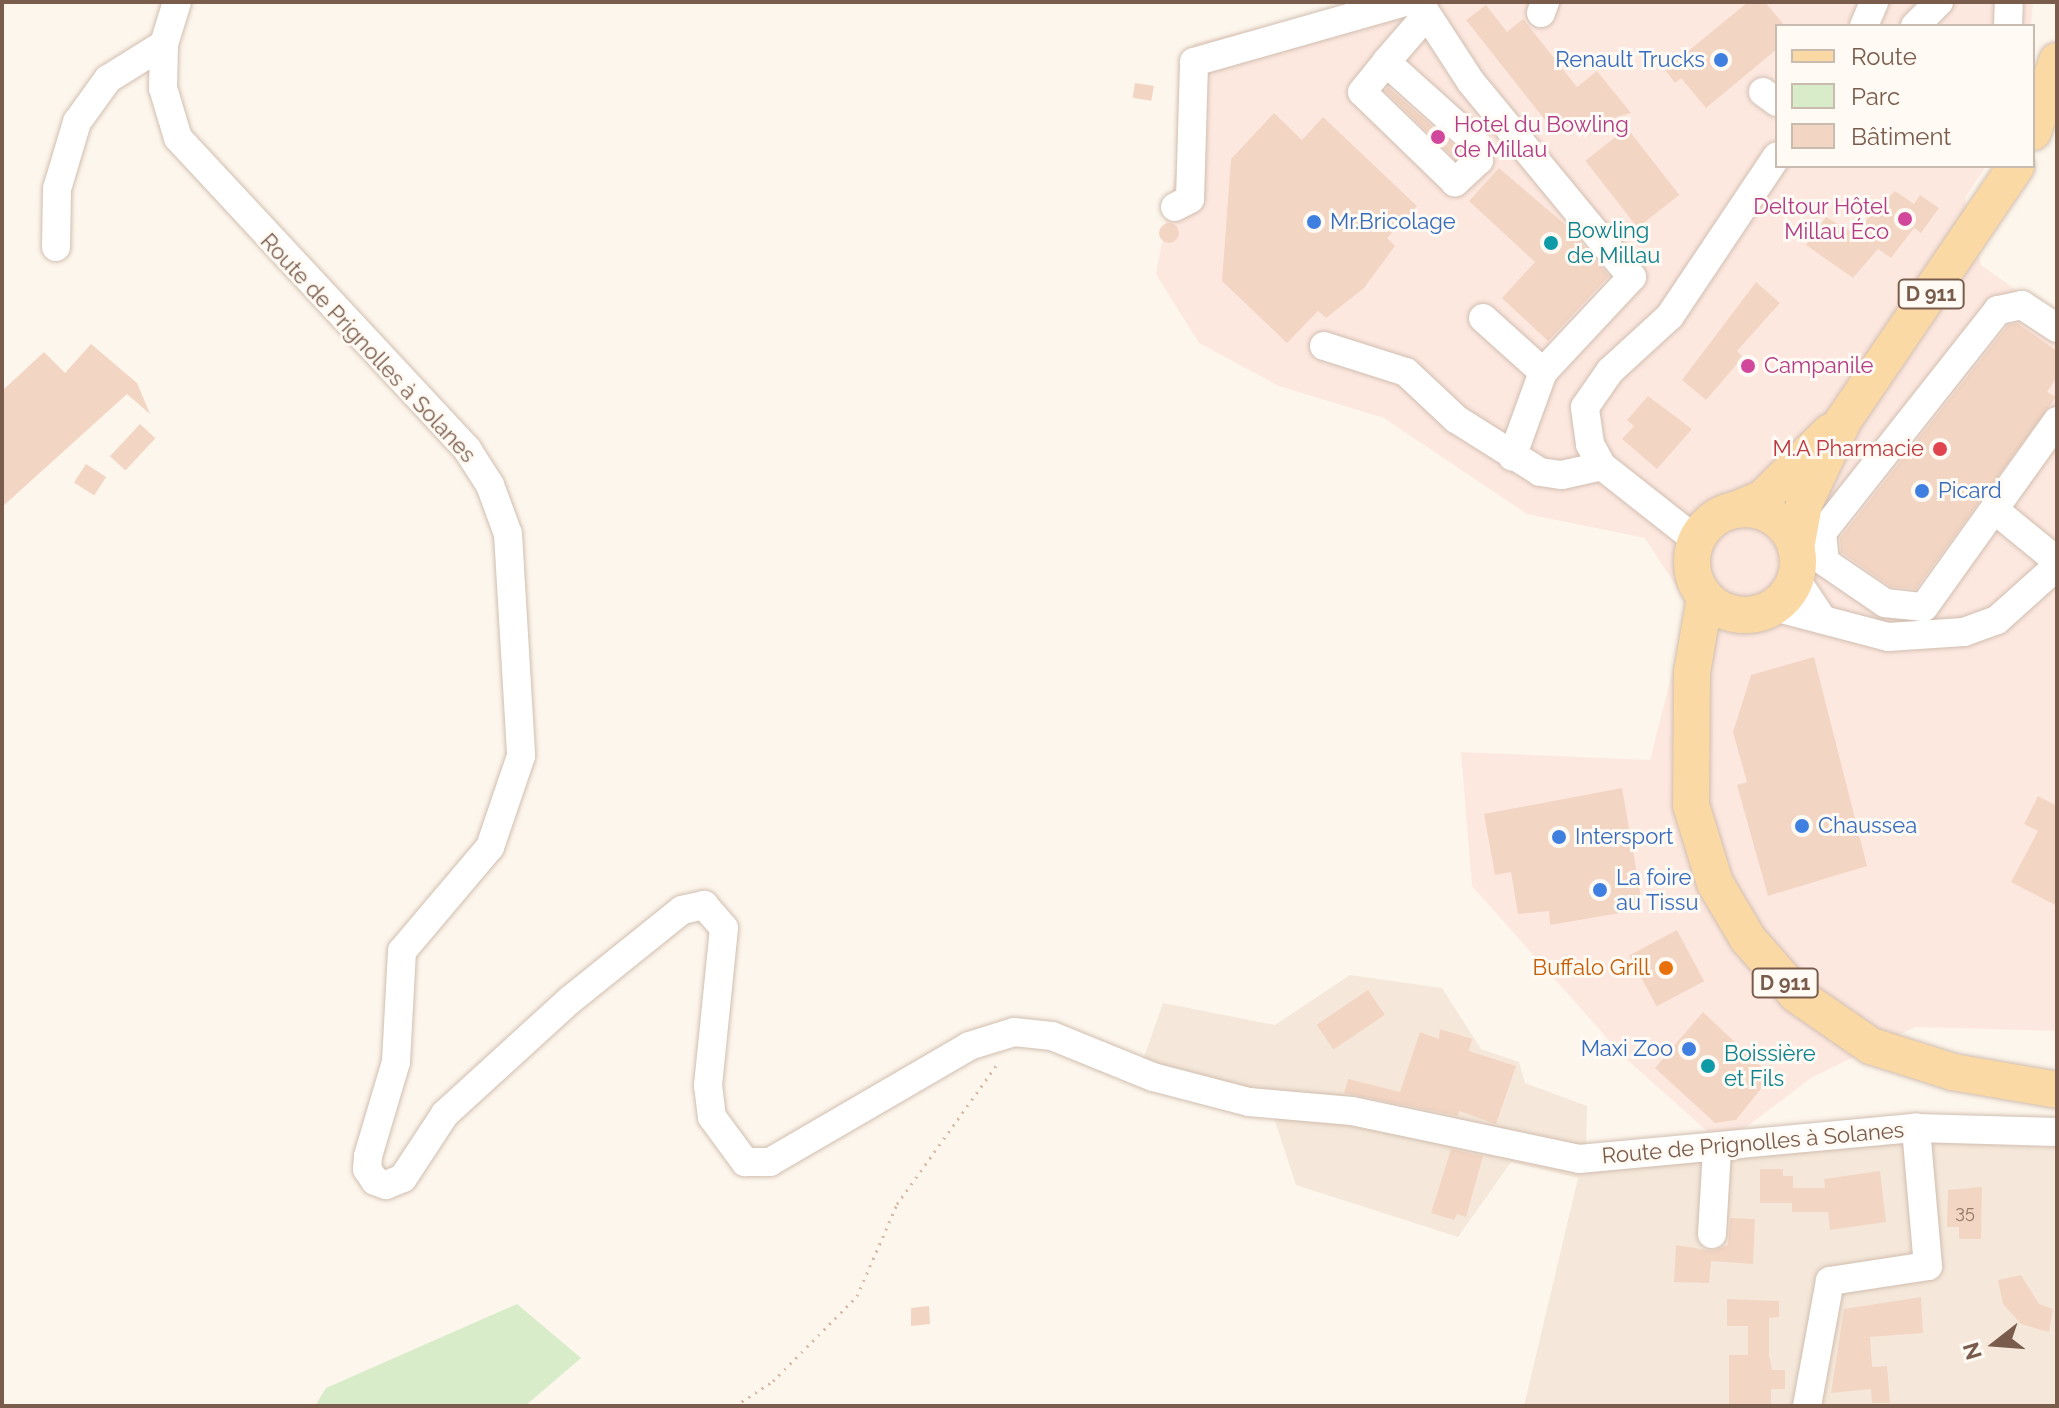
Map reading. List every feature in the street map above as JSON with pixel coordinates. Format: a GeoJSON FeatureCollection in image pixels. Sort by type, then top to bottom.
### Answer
{"type":"FeatureCollection","features":[{"type":"Feature","properties":{"kind":"main road"},"geometry":{"type":"LineString","coordinates":[[2035,126],[2057,61]]}},
{"type":"Feature","properties":{"kind":"main road","name":"D 911"},"geometry":{"type":"LineString","coordinates":[[1796,563],[1804,504],[1843,421],[2015,168]]}},
{"type":"Feature","properties":{"kind":"main road","name":"D 911"},"geometry":{"type":"LineString","coordinates":[[1735,510],[1763,498],[1843,421]]}},
{"type":"Feature","properties":{"kind":"main road"},"geometry":{"type":"LineString","coordinates":[[1735,510],[1771,516],[1796,563],[1765,610],[1727,612],[1705,597],[1693,573],[1696,540],[1710,522],[1735,510]]}},
{"type":"Feature","properties":{"kind":"main road","name":"D 911"},"geometry":{"type":"LineString","coordinates":[[1705,597],[1691,710],[1688,766],[1701,845],[1731,912],[1768,965],[1822,1016],[1871,1046],[1953,1072],[2057,1090]]}},
{"type":"Feature","properties":{"kind":"main road","name":"D 911"},"geometry":{"type":"LineString","coordinates":[[1691,710],[1720,644],[1765,610]]}},
{"type":"Feature","properties":{"kind":"street","name":"Route de Prignolles à Solanes"},"geometry":{"type":"LineString","coordinates":[[177,2],[164,44],[163,88],[178,138],[467,449],[490,485],[508,534],[521,756],[490,847],[402,951],[396,1062],[368,1156],[367,1169],[375,1181],[386,1185],[403,1178],[445,1114],[570,1000],[664,923],[704,905],[724,928],[708,1085],[712,1117],[745,1162],[770,1162],[969,1046],[1014,1032],[1052,1036],[1153,1077],[1249,1102],[1352,1111],[1510,1148],[1579,1159],[1717,1151],[1916,1128],[2057,1132]]}},
{"type":"Feature","properties":{"kind":"street"},"geometry":{"type":"LineString","coordinates":[[1865,24],[1874,2]]}},
{"type":"Feature","properties":{"kind":"street"},"geometry":{"type":"LineString","coordinates":[[2008,24],[2009,2]]}},
{"type":"Feature","properties":{"kind":"street"},"geometry":{"type":"LineString","coordinates":[[1175,207],[1190,199],[1183,66],[1306,30],[1416,7]]}},
{"type":"Feature","properties":{"kind":"street"},"geometry":{"type":"LineString","coordinates":[[1386,62],[1416,7]]}},
{"type":"Feature","properties":{"kind":"street"},"geometry":{"type":"LineString","coordinates":[[1416,7],[1471,82],[1632,277],[1543,372],[1512,457]]}},
{"type":"Feature","properties":{"kind":"street"},"geometry":{"type":"LineString","coordinates":[[56,247],[57,189],[77,122],[108,79],[164,44]]}},
{"type":"Feature","properties":{"kind":"street"},"geometry":{"type":"LineString","coordinates":[[1696,540],[1602,466],[1585,424],[1593,390],[1670,316],[1775,159]]}},
{"type":"Feature","properties":{"kind":"street"},"geometry":{"type":"LineString","coordinates":[[2057,328],[2022,305],[1998,310],[1822,533],[1825,562],[1885,603],[1924,607],[1941,588],[2057,421]]}},
{"type":"Feature","properties":{"kind":"street"},"geometry":{"type":"LineString","coordinates":[[1483,318],[1543,372]]}},
{"type":"Feature","properties":{"kind":"street"},"geometry":{"type":"LineString","coordinates":[[1324,346],[1406,372],[1456,419],[1540,472],[1562,475],[1602,466]]}},
{"type":"Feature","properties":{"kind":"street"},"geometry":{"type":"LineString","coordinates":[[1765,610],[1823,620],[1888,637],[1964,632],[1997,620],[2057,563],[1996,511]]}},
{"type":"Feature","properties":{"kind":"street"},"geometry":{"type":"LineString","coordinates":[[1796,563],[1823,620]]}},
{"type":"Feature","properties":{"kind":"street"},"geometry":{"type":"LineString","coordinates":[[1807,1406],[1830,1281],[1928,1266],[1916,1128]]}},
{"type":"Feature","properties":{"kind":"street"},"geometry":{"type":"LineString","coordinates":[[1712,1234],[1717,1151]]}},
{"type":"Feature","properties":{"kind":"path"},"geometry":{"type":"LineString","coordinates":[[735,1406],[773,1381],[857,1296],[897,1204],[1001,1059]]}},
{"type":"Feature","properties":{"kind":"shaded area"},"geometry":{"type":"Polygon","coordinates":[[[1366,2],[2033,2],[2031,24],[1775,24],[1775,168],[1985,168],[1965,198],[1981,265],[2057,319],[2057,1031],[1915,1027],[1811,1078],[1737,1134],[1717,1140],[1623,1056],[1472,886],[1461,752],[1650,760],[1689,606],[1645,538],[1527,514],[1384,418],[1279,386],[1199,343],[1156,274],[1176,169],[1179,60],[1196,43],[1366,2]]]}},
{"type":"Feature","properties":{"kind":"shaded area"},"geometry":{"type":"Polygon","coordinates":[[[1350,975],[1442,988],[1481,1049],[1519,1062],[1525,1083],[1587,1106],[1586,1150],[1890,1141],[2057,1147],[2057,1406],[1524,1406],[1578,1178],[1511,1162],[1458,1237],[1296,1185],[1267,1097],[1142,1063],[1163,1003],[1275,1025],[1350,975]]]}},
{"type":"Feature","properties":{"kind":"green space"},"geometry":{"type":"Polygon","coordinates":[[[517,1304],[581,1358],[525,1406],[315,1406],[326,1388],[517,1304]]]}},
{"type":"Feature","properties":{"kind":"building","name":"Renault Trucks"},"geometry":{"type":"Polygon","coordinates":[[[1748,2],[1765,2],[1783,24],[1775,24],[1775,51],[1706,108],[1681,78],[1675,83],[1665,70],[1748,2]]]}},
{"type":"Feature","properties":{"kind":"building"},"geometry":{"type":"Polygon","coordinates":[[[1486,5],[1507,32],[1523,19],[1577,87],[1597,71],[1631,113],[1556,134],[1466,20],[1486,5]]]}},
{"type":"Feature","properties":{"kind":"building"},"geometry":{"type":"Polygon","coordinates":[[[1135,83],[1154,86],[1151,101],[1133,98],[1135,83]]]}},
{"type":"Feature","properties":{"kind":"building"},"geometry":{"type":"Polygon","coordinates":[[[1388,87],[1458,149],[1460,155],[1455,159],[1385,91],[1388,87]]]}},
{"type":"Feature","properties":{"kind":"building","name":"Mr.Bricolage"},"geometry":{"type":"Polygon","coordinates":[[[1274,113],[1302,140],[1323,117],[1417,206],[1387,238],[1395,246],[1364,288],[1326,318],[1318,311],[1287,343],[1222,281],[1231,159],[1274,113]]]}},
{"type":"Feature","properties":{"kind":"building"},"geometry":{"type":"Polygon","coordinates":[[[1627,128],[1679,195],[1638,228],[1585,161],[1627,128]]]}},
{"type":"Feature","properties":{"kind":"building","name":"Bowling de Millau"},"geometry":{"type":"Polygon","coordinates":[[[1499,168],[1568,227],[1609,276],[1548,341],[1502,298],[1535,262],[1469,201],[1499,168]]]}},
{"type":"Feature","properties":{"kind":"building"},"geometry":{"type":"Polygon","coordinates":[[[1895,191],[1914,204],[1920,195],[1939,208],[1921,233],[1914,228],[1891,258],[1878,249],[1853,278],[1806,245],[1826,217],[1853,233],[1895,191]]]}},
{"type":"Feature","properties":{"kind":"building"},"geometry":{"type":"Polygon","coordinates":[[[1169,223],[1176,226],[1179,233],[1176,240],[1169,243],[1162,240],[1159,233],[1162,226],[1169,223]]]}},
{"type":"Feature","properties":{"kind":"building"},"geometry":{"type":"Polygon","coordinates":[[[1756,282],[1780,303],[1737,351],[1743,357],[1706,400],[1682,380],[1756,282]]]}},
{"type":"Feature","properties":{"kind":"building"},"geometry":{"type":"Polygon","coordinates":[[[2017,323],[2057,351],[2057,377],[2047,392],[2056,397],[1916,589],[1891,587],[1841,552],[1840,538],[2008,325],[2017,323]]]}},
{"type":"Feature","properties":{"kind":"building"},"geometry":{"type":"Polygon","coordinates":[[[91,344],[137,383],[150,414],[127,394],[2,507],[2,391],[44,352],[65,373],[91,344]]]}},
{"type":"Feature","properties":{"kind":"building"},"geometry":{"type":"Polygon","coordinates":[[[1648,396],[1692,429],[1657,469],[1622,439],[1634,426],[1627,420],[1648,396]]]}},
{"type":"Feature","properties":{"kind":"building"},"geometry":{"type":"Polygon","coordinates":[[[140,424],[155,438],[125,471],[110,456],[140,424]]]}},
{"type":"Feature","properties":{"kind":"building"},"geometry":{"type":"Polygon","coordinates":[[[86,464],[106,477],[94,496],[74,482],[86,464]]]}},
{"type":"Feature","properties":{"kind":"building"},"geometry":{"type":"Polygon","coordinates":[[[1814,657],[1867,866],[1768,896],[1737,785],[1747,782],[1733,732],[1751,675],[1814,657]]]}},
{"type":"Feature","properties":{"kind":"building","name":"Intersport"},"geometry":{"type":"Polygon","coordinates":[[[1622,788],[1643,909],[1550,925],[1549,911],[1518,914],[1511,872],[1495,875],[1484,814],[1622,788]]]}},
{"type":"Feature","properties":{"kind":"building"},"geometry":{"type":"Polygon","coordinates":[[[2038,796],[2057,806],[2057,906],[2011,882],[2038,831],[2024,824],[2038,796]]]}},
{"type":"Feature","properties":{"kind":"building","name":"Buffalo Grill"},"geometry":{"type":"Polygon","coordinates":[[[1677,930],[1704,981],[1657,1007],[1629,955],[1677,930]]]}},
{"type":"Feature","properties":{"kind":"building"},"geometry":{"type":"Polygon","coordinates":[[[1368,990],[1385,1015],[1333,1050],[1317,1025],[1368,990]]]}},
{"type":"Feature","properties":{"kind":"building"},"geometry":{"type":"Polygon","coordinates":[[[1703,1012],[1771,1076],[1736,1120],[1715,1123],[1655,1068],[1703,1012]]]}},
{"type":"Feature","properties":{"kind":"building"},"geometry":{"type":"Polygon","coordinates":[[[1440,1029],[1472,1039],[1469,1051],[1516,1066],[1496,1124],[1459,1111],[1458,1116],[1344,1093],[1348,1079],[1400,1092],[1420,1032],[1439,1039],[1440,1029]]]}},
{"type":"Feature","properties":{"kind":"building"},"geometry":{"type":"Polygon","coordinates":[[[1451,1149],[1483,1156],[1466,1217],[1457,1214],[1454,1220],[1431,1213],[1451,1149]]]}},
{"type":"Feature","properties":{"kind":"building"},"geometry":{"type":"Polygon","coordinates":[[[1760,1169],[1783,1169],[1783,1176],[1793,1176],[1793,1188],[1825,1188],[1824,1179],[1880,1171],[1886,1222],[1830,1230],[1828,1212],[1792,1212],[1792,1203],[1760,1203],[1760,1169]]]}},
{"type":"Feature","properties":{"kind":"building"},"geometry":{"type":"Polygon","coordinates":[[[1982,1187],[1981,1239],[1959,1239],[1959,1227],[1947,1227],[1948,1190],[1982,1187]]]}},
{"type":"Feature","properties":{"kind":"building"},"geometry":{"type":"Polygon","coordinates":[[[1730,1218],[1755,1219],[1753,1264],[1711,1261],[1709,1283],[1674,1282],[1676,1245],[1712,1251],[1728,1245],[1730,1218]]]}},
{"type":"Feature","properties":{"kind":"building"},"geometry":{"type":"Polygon","coordinates":[[[2021,1275],[2039,1304],[2053,1309],[2049,1332],[2021,1324],[2003,1304],[1998,1280],[2021,1275]]]}},
{"type":"Feature","properties":{"kind":"building"},"geometry":{"type":"Polygon","coordinates":[[[1921,1297],[1923,1333],[1870,1337],[1872,1367],[1887,1366],[1890,1403],[1872,1403],[1871,1389],[1831,1393],[1844,1309],[1921,1297]]]}},
{"type":"Feature","properties":{"kind":"building"},"geometry":{"type":"Polygon","coordinates":[[[1727,1299],[1779,1301],[1779,1317],[1769,1318],[1769,1355],[1772,1370],[1785,1370],[1785,1389],[1771,1389],[1771,1406],[1729,1406],[1729,1355],[1748,1355],[1748,1326],[1727,1326],[1727,1299]]]}},
{"type":"Feature","properties":{"kind":"building"},"geometry":{"type":"Polygon","coordinates":[[[929,1306],[930,1324],[911,1326],[911,1308],[929,1306]]]}},
{"type":"Feature","properties":{"kind":"place","name":"Renault Trucks"},"geometry":{"type":"Point","coordinates":[1721,60]}},
{"type":"Feature","properties":{"kind":"place","name":"Hotel du Bowling de Millau"},"geometry":{"type":"Point","coordinates":[1438,137]}},
{"type":"Feature","properties":{"kind":"place","name":"Deltour Hôtel Millau Éco"},"geometry":{"type":"Point","coordinates":[1905,219]}},
{"type":"Feature","properties":{"kind":"place","name":"Mr.Bricolage"},"geometry":{"type":"Point","coordinates":[1314,222]}},
{"type":"Feature","properties":{"kind":"place","name":"Bowling de Millau"},"geometry":{"type":"Point","coordinates":[1551,243]}},
{"type":"Feature","properties":{"kind":"place","name":"Campanile"},"geometry":{"type":"Point","coordinates":[1748,366]}},
{"type":"Feature","properties":{"kind":"place","name":"M.A Pharmacie"},"geometry":{"type":"Point","coordinates":[1940,449]}},
{"type":"Feature","properties":{"kind":"place","name":"Picard"},"geometry":{"type":"Point","coordinates":[1922,491]}},
{"type":"Feature","properties":{"kind":"place","name":"Chaussea"},"geometry":{"type":"Point","coordinates":[1802,826]}},
{"type":"Feature","properties":{"kind":"place","name":"Intersport"},"geometry":{"type":"Point","coordinates":[1559,837]}},
{"type":"Feature","properties":{"kind":"place","name":"La foire au Tissu"},"geometry":{"type":"Point","coordinates":[1600,890]}},
{"type":"Feature","properties":{"kind":"place","name":"Buffalo Grill"},"geometry":{"type":"Point","coordinates":[1666,968]}},
{"type":"Feature","properties":{"kind":"place","name":"Maxi Zoo"},"geometry":{"type":"Point","coordinates":[1689,1049]}},
{"type":"Feature","properties":{"kind":"place","name":"Boissière et Fils"},"geometry":{"type":"Point","coordinates":[1708,1066]}}]}
